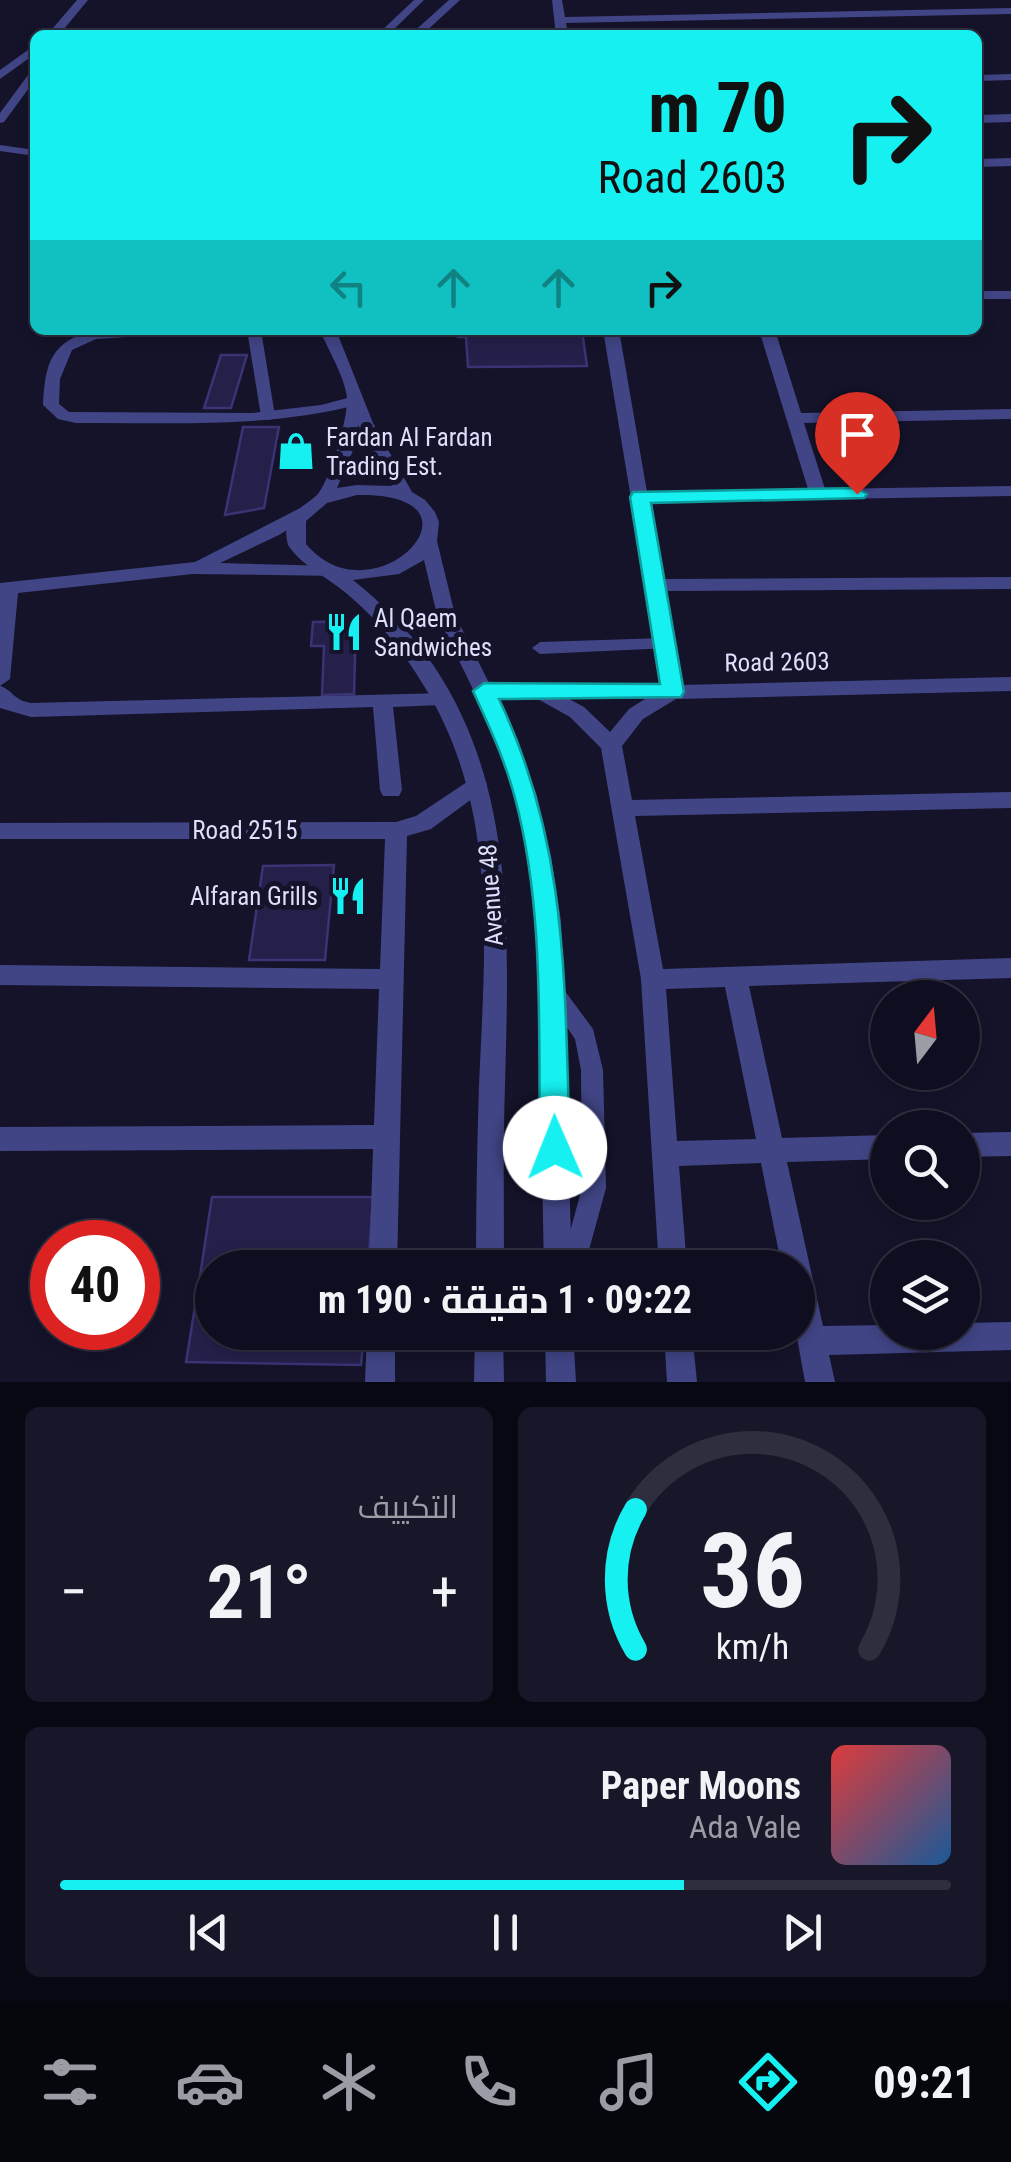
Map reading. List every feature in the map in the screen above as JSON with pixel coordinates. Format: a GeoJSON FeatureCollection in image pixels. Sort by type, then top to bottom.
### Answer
{"type":"FeatureCollection","features":[{"type":"Feature","properties":{"kind":"street"},"geometry":{"type":"LineString","coordinates":[[57,30],[83,0]]}},
{"type":"Feature","properties":{"kind":"street"},"geometry":{"type":"LineString","coordinates":[[422,30],[451,4],[463,0]]}},
{"type":"Feature","properties":{"kind":"street"},"geometry":{"type":"LineString","coordinates":[[557,0],[561,30]]}},
{"type":"Feature","properties":{"kind":"street"},"geometry":{"type":"LineString","coordinates":[[560,20],[1011,11]]}},
{"type":"Feature","properties":{"kind":"street"},"geometry":{"type":"LineString","coordinates":[[670,18],[675,30]]}},
{"type":"Feature","properties":{"kind":"street"},"geometry":{"type":"LineString","coordinates":[[0,76],[30,52]]}},
{"type":"Feature","properties":{"kind":"street"},"geometry":{"type":"LineString","coordinates":[[982,78],[1011,77]]}},
{"type":"Feature","properties":{"kind":"street"},"geometry":{"type":"LineString","coordinates":[[982,119],[1011,118]]}},
{"type":"Feature","properties":{"kind":"street"},"geometry":{"type":"LineString","coordinates":[[982,163],[1011,162]]}},
{"type":"Feature","properties":{"kind":"street"},"geometry":{"type":"LineString","coordinates":[[982,291],[1011,295]]}},
{"type":"Feature","properties":{"kind":"street"},"geometry":{"type":"LineString","coordinates":[[92,335],[67,344],[57,359],[50,404],[64,416],[268,416],[313,412],[354,401]]}},
{"type":"Feature","properties":{"kind":"street"},"geometry":{"type":"LineString","coordinates":[[0,679],[4,589],[193,568],[380,573],[418,556],[429,543],[433,529],[430,516],[405,495],[354,401],[330,335]]}},
{"type":"Feature","properties":{"kind":"street"},"geometry":{"type":"LineString","coordinates":[[611,746],[636,714],[673,692],[613,335]]}},
{"type":"Feature","properties":{"kind":"street"},"geometry":{"type":"LineString","coordinates":[[769,335],[818,494]]}},
{"type":"Feature","properties":{"kind":"street"},"geometry":{"type":"LineString","coordinates":[[325,498],[346,448],[354,401]]}},
{"type":"Feature","properties":{"kind":"street"},"geometry":{"type":"LineString","coordinates":[[796,418],[1011,414]]}},
{"type":"Feature","properties":{"kind":"street"},"geometry":{"type":"LineString","coordinates":[[193,568],[235,550],[325,498],[365,488],[405,495]]}},
{"type":"Feature","properties":{"kind":"street"},"geometry":{"type":"LineString","coordinates":[[640,497],[1011,491]]}},
{"type":"Feature","properties":{"kind":"street"},"geometry":{"type":"LineString","coordinates":[[306,510],[296,524],[294,538],[314,564],[334,572]]}},
{"type":"Feature","properties":{"kind":"street","name":"Avenue 48"},"geometry":{"type":"LineString","coordinates":[[429,543],[446,615],[514,760],[537,841],[549,921],[558,1250]]}},
{"type":"Feature","properties":{"kind":"street","name":"Avenue 48"},"geometry":{"type":"LineString","coordinates":[[334,572],[395,632],[440,698],[466,752],[476,784],[493,863],[496,928],[490,1250]]}},
{"type":"Feature","properties":{"kind":"street"},"geometry":{"type":"LineString","coordinates":[[653,586],[1011,583]]}},
{"type":"Feature","properties":{"kind":"street","name":"Road 2603"},"geometry":{"type":"LineString","coordinates":[[484,691],[673,692],[1011,684]]}},
{"type":"Feature","properties":{"kind":"street"},"geometry":{"type":"LineString","coordinates":[[539,691],[576,712],[611,746],[653,980],[672,1250]]}},
{"type":"Feature","properties":{"kind":"street"},"geometry":{"type":"LineString","coordinates":[[0,693],[13,708],[31,710],[440,698]]}},
{"type":"Feature","properties":{"kind":"street"},"geometry":{"type":"LineString","coordinates":[[382,700],[391,790]]}},
{"type":"Feature","properties":{"kind":"street","name":"Road 2515"},"geometry":{"type":"LineString","coordinates":[[0,831],[396,830],[423,823],[476,784]]}},
{"type":"Feature","properties":{"kind":"street"},"geometry":{"type":"LineString","coordinates":[[622,808],[1011,800]]}},
{"type":"Feature","properties":{"kind":"street"},"geometry":{"type":"LineString","coordinates":[[384,1250],[396,830]]}},
{"type":"Feature","properties":{"kind":"street"},"geometry":{"type":"LineString","coordinates":[[653,980],[1011,968]]}},
{"type":"Feature","properties":{"kind":"street"},"geometry":{"type":"LineString","coordinates":[[0,975],[394,979]]}},
{"type":"Feature","properties":{"kind":"street"},"geometry":{"type":"LineString","coordinates":[[736,976],[793,1250]]}},
{"type":"Feature","properties":{"kind":"street"},"geometry":{"type":"LineString","coordinates":[[0,1139],[387,1136]]}},
{"type":"Feature","properties":{"kind":"street"},"geometry":{"type":"LineString","coordinates":[[980,1145],[1011,1144]]}},
{"type":"Feature","properties":{"kind":"street"},"geometry":{"type":"LineString","coordinates":[[664,1154],[870,1148]]}},
{"type":"Feature","properties":{"kind":"street"},"geometry":{"type":"LineString","coordinates":[[815,1342],[1011,1336]]}},
{"type":"Feature","properties":{"kind":"street"},"geometry":{"type":"LineString","coordinates":[[380,1382],[381,1350]]}},
{"type":"Feature","properties":{"kind":"street"},"geometry":{"type":"LineString","coordinates":[[490,1350],[490,1382]]}},
{"type":"Feature","properties":{"kind":"street"},"geometry":{"type":"LineString","coordinates":[[560,1350],[561,1382]]}},
{"type":"Feature","properties":{"kind":"street"},"geometry":{"type":"LineString","coordinates":[[679,1350],[682,1382]]}},
{"type":"Feature","properties":{"kind":"street"},"geometry":{"type":"LineString","coordinates":[[814,1350],[820,1382]]}},
{"type":"Feature","properties":{"kind":"lane"},"geometry":{"type":"LineString","coordinates":[[387,30],[419,0]]}},
{"type":"Feature","properties":{"kind":"lane"},"geometry":{"type":"LineString","coordinates":[[0,120],[30,80]]}},
{"type":"Feature","properties":{"kind":"lane"},"geometry":{"type":"LineString","coordinates":[[0,148],[30,152]]}},
{"type":"Feature","properties":{"kind":"lane"},"geometry":{"type":"LineString","coordinates":[[255,335],[268,416]]}},
{"type":"Feature","properties":{"kind":"lane"},"geometry":{"type":"LineString","coordinates":[[540,648],[664,644]]}},
{"type":"Feature","properties":{"kind":"lane"},"geometry":{"type":"LineString","coordinates":[[552,989],[586,1036],[592,1070],[594,1188],[577,1250]]}},
{"type":"Feature","properties":{"kind":"building"},"geometry":{"type":"Polygon","coordinates":[[[583,335],[587,366],[468,367],[466,337],[458,337],[583,335]]]}},
{"type":"Feature","properties":{"kind":"building"},"geometry":{"type":"Polygon","coordinates":[[[221,355],[247,355],[231,408],[204,408],[221,355]]]}},
{"type":"Feature","properties":{"kind":"building"},"geometry":{"type":"Polygon","coordinates":[[[243,427],[279,427],[264,508],[225,515],[243,427]]]}},
{"type":"Feature","properties":{"kind":"building"},"geometry":{"type":"Polygon","coordinates":[[[356,621],[354,694],[322,695],[324,646],[311,646],[313,622],[356,621]]]}},
{"type":"Feature","properties":{"kind":"building"},"geometry":{"type":"Polygon","coordinates":[[[334,865],[325,960],[249,960],[263,866],[334,865]]]}},
{"type":"Feature","properties":{"kind":"building"},"geometry":{"type":"Polygon","coordinates":[[[212,1197],[373,1197],[369,1250],[204,1250],[212,1197]]]}},
{"type":"Feature","properties":{"kind":"building"},"geometry":{"type":"Polygon","coordinates":[[[195,1307],[195,1350],[362,1350],[361,1365],[186,1362],[195,1307]]]}},
{"type":"Feature","properties":{"kind":"place","name":"Fardan Al Fardan Trading Est."},"geometry":{"type":"Point","coordinates":[296,451]}},
{"type":"Feature","properties":{"kind":"place","name":"Al Qaem Sandwiches"},"geometry":{"type":"Point","coordinates":[344,632]}},
{"type":"Feature","properties":{"kind":"place","name":"Alfaran Grills"},"geometry":{"type":"Point","coordinates":[348,896]}},
{"type":"Feature","properties":{"kind":"route"},"geometry":{"type":"LineString","coordinates":[[555,1148],[549,921],[540,856],[508,741],[484,691],[673,692],[640,497],[857,494]]}}]}
